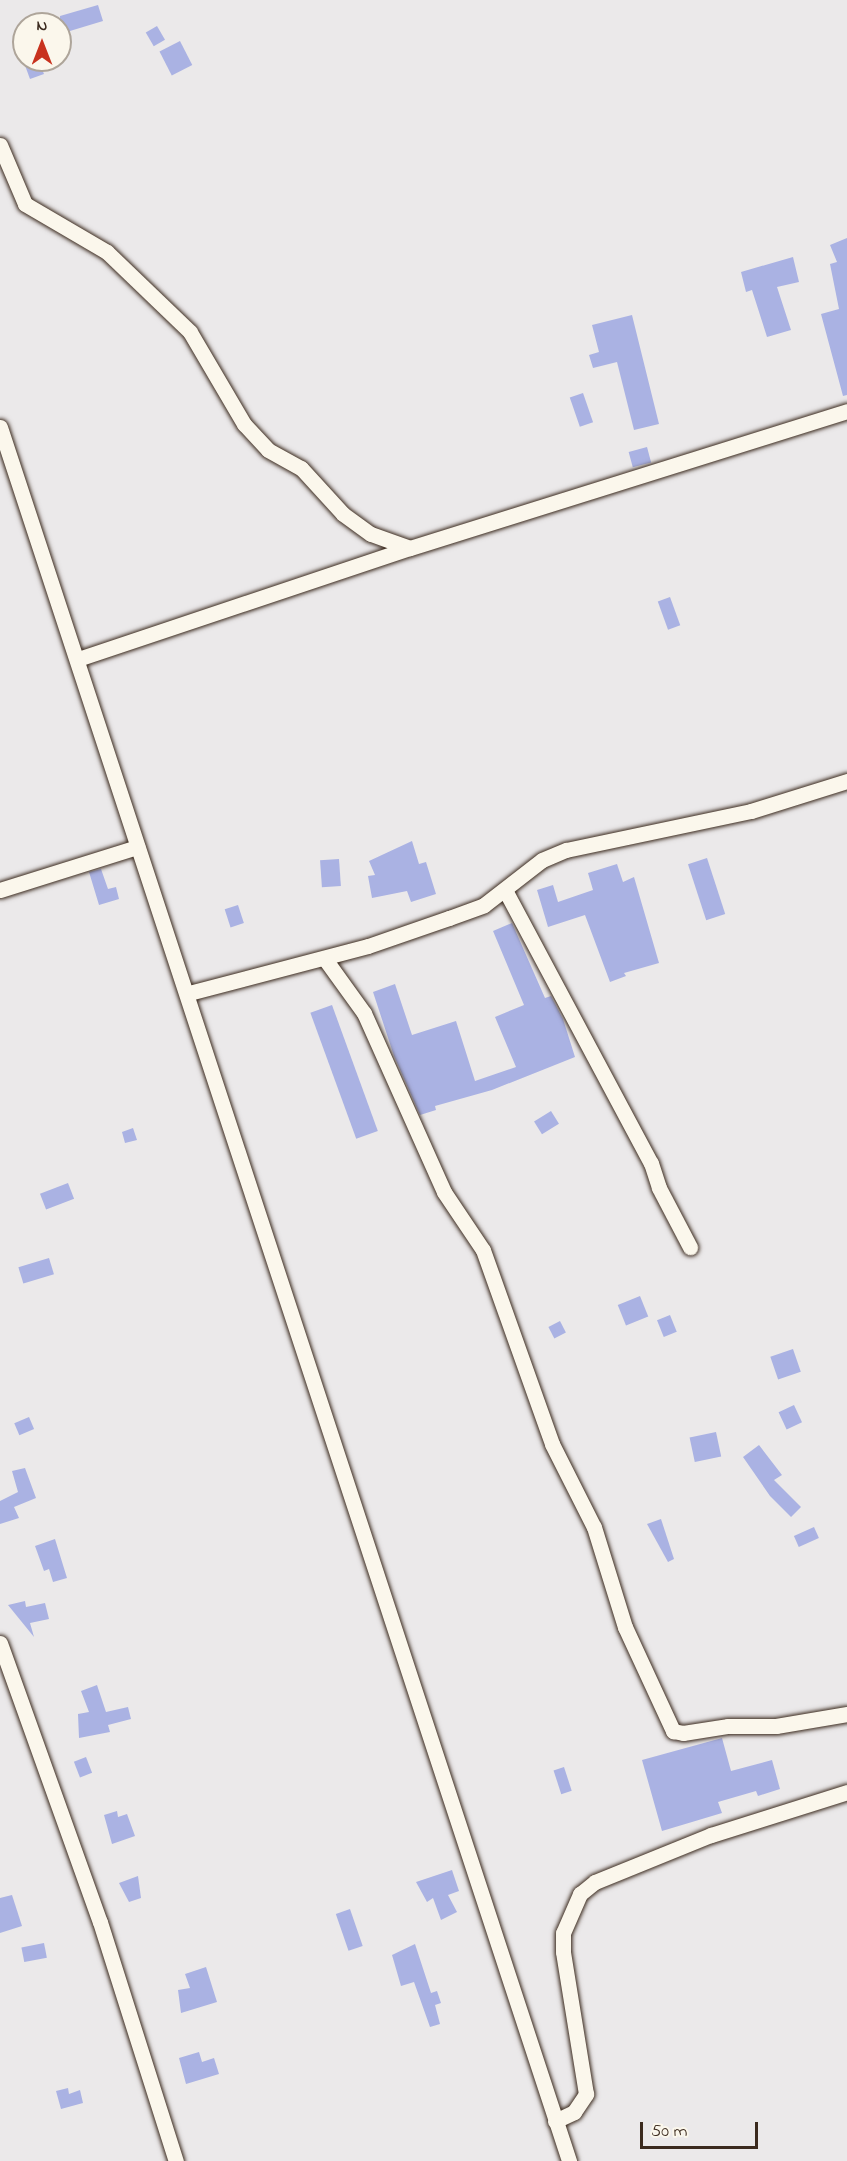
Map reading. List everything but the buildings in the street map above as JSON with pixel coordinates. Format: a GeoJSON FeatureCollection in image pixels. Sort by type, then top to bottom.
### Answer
{"type":"FeatureCollection","features":[{"type":"Feature","properties":{"kind":"street"},"geometry":{"type":"LineString","coordinates":[[0,145],[25,204],[107,252],[190,332],[244,424],[268,450],[301,468],[343,514],[371,534],[410,548]]}},
{"type":"Feature","properties":{"kind":"street"},"geometry":{"type":"LineString","coordinates":[[78,659],[410,548],[847,411]]}},
{"type":"Feature","properties":{"kind":"street"},"geometry":{"type":"LineString","coordinates":[[0,427],[78,659],[137,847],[189,993],[569,2161]]}},
{"type":"Feature","properties":{"kind":"street"},"geometry":{"type":"LineString","coordinates":[[189,993],[325,958],[484,905],[505,891],[542,860],[566,850],[752,811],[847,781]]}},
{"type":"Feature","properties":{"kind":"street"},"geometry":{"type":"LineString","coordinates":[[0,891],[137,847]]}},
{"type":"Feature","properties":{"kind":"street"},"geometry":{"type":"LineString","coordinates":[[505,891],[651,1163],[659,1188],[690,1247]]}},
{"type":"Feature","properties":{"kind":"street"},"geometry":{"type":"LineString","coordinates":[[325,958],[364,1013],[444,1192],[483,1250],[552,1444],[594,1527],[625,1627],[673,1731],[683,1733],[728,1726],[776,1726],[847,1714]]}},
{"type":"Feature","properties":{"kind":"street"},"geometry":{"type":"LineString","coordinates":[[0,1643],[100,1922],[176,2161]]}},
{"type":"Feature","properties":{"kind":"street"},"geometry":{"type":"LineString","coordinates":[[555,2121],[574,2112],[586,2094],[563,1952],[563,1933],[580,1894],[595,1882],[711,1835],[847,1792]]}}]}
